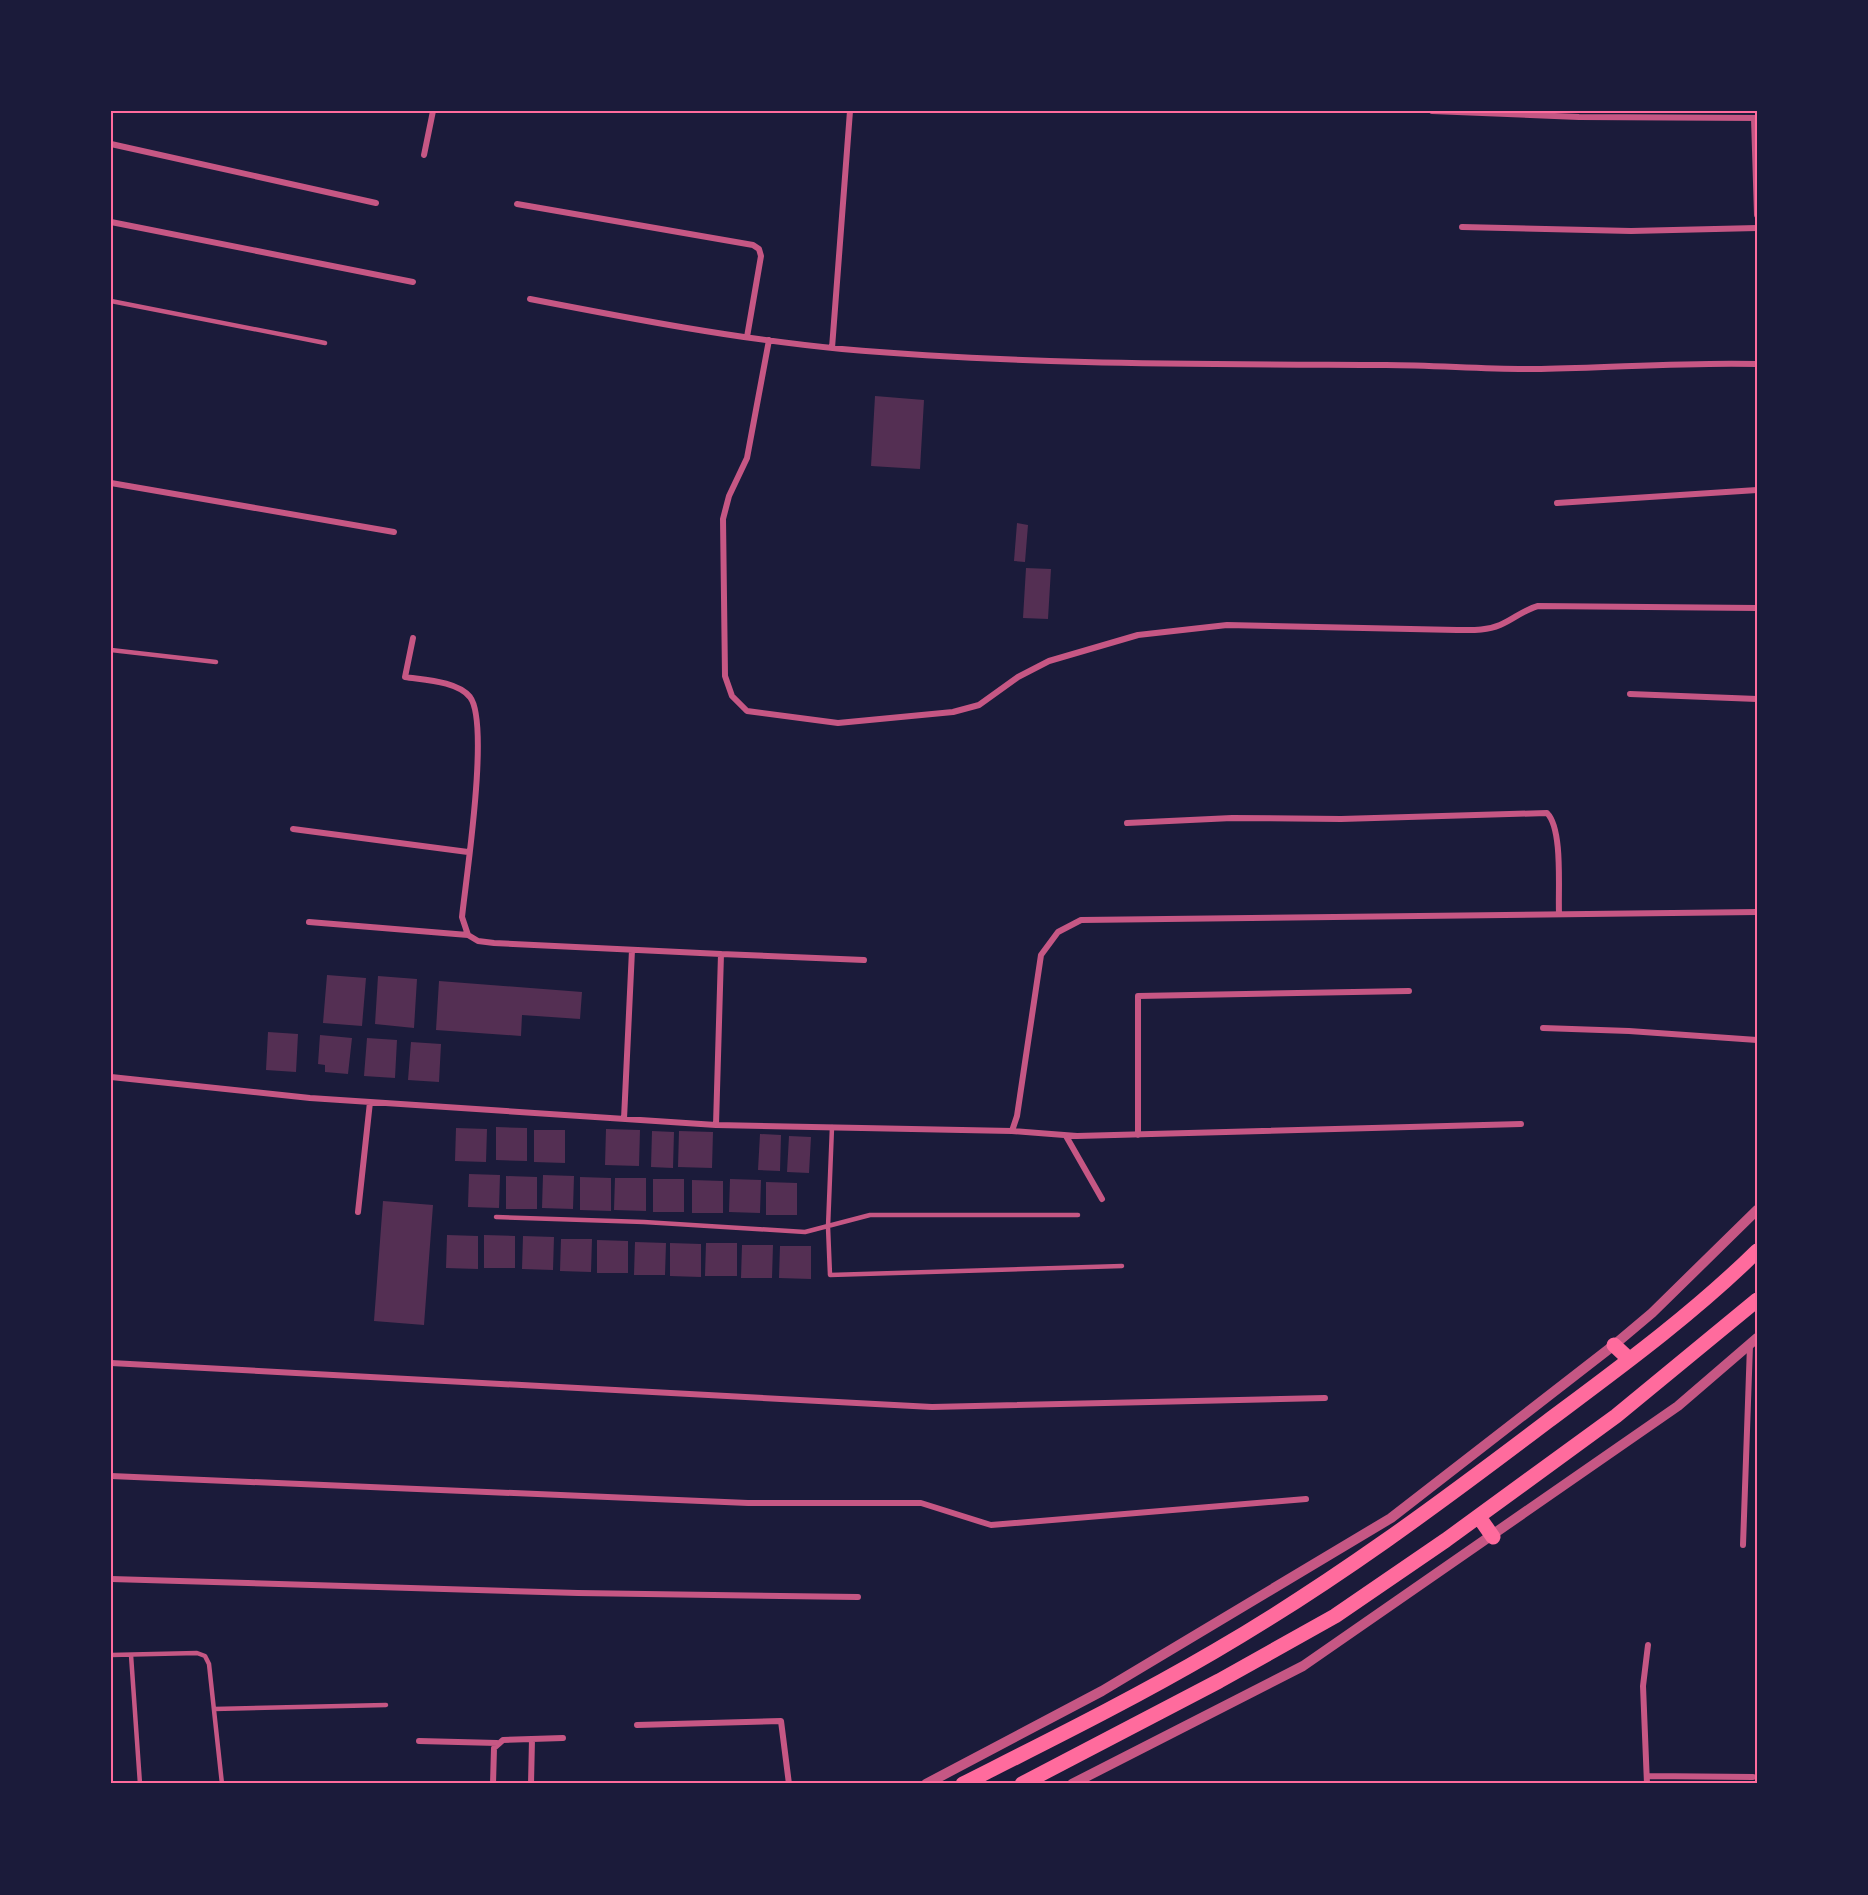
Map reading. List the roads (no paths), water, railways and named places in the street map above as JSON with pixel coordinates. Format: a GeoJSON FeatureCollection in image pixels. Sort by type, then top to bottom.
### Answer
{"type":"FeatureCollection","features":[{"type":"Feature","properties":{"kind":"main road"},"geometry":{"type":"LineString","coordinates":[[963,1784],[1070,1730],[1225,1645],[1393,1538],[1600,1382],[1726,1282],[1757,1251]]}},
{"type":"Feature","properties":{"kind":"main road"},"geometry":{"type":"LineString","coordinates":[[1022,1784],[1220,1681],[1335,1616],[1446,1540],[1616,1416],[1757,1300]]}},
{"type":"Feature","properties":{"kind":"main road"},"geometry":{"type":"LineString","coordinates":[[1614,1345],[1629,1359]]}},
{"type":"Feature","properties":{"kind":"main road"},"geometry":{"type":"LineString","coordinates":[[1479,1516],[1493,1537]]}},
{"type":"Feature","properties":{"kind":"street"},"geometry":{"type":"LineString","coordinates":[[424,155],[433,111]]}},
{"type":"Feature","properties":{"kind":"street"},"geometry":{"type":"LineString","coordinates":[[832,348],[850,111]]}},
{"type":"Feature","properties":{"kind":"street"},"geometry":{"type":"LineString","coordinates":[[1432,111],[1579,117],[1756,118],[1757,215]]}},
{"type":"Feature","properties":{"kind":"street"},"geometry":{"type":"LineString","coordinates":[[111,144],[376,203]]}},
{"type":"Feature","properties":{"kind":"street"},"geometry":{"type":"LineString","coordinates":[[517,204],[753,245],[759,249],[761,256],[747,337]]}},
{"type":"Feature","properties":{"kind":"street"},"geometry":{"type":"LineString","coordinates":[[111,222],[413,282]]}},
{"type":"Feature","properties":{"kind":"street"},"geometry":{"type":"LineString","coordinates":[[1462,227],[1631,231],[1757,228]]}},
{"type":"Feature","properties":{"kind":"street"},"geometry":{"type":"LineString","coordinates":[[530,299],[769,340],[832,348],[949,356],[1191,364],[1394,365],[1539,369],[1709,363],[1757,364]]}},
{"type":"Feature","properties":{"kind":"street"},"geometry":{"type":"LineString","coordinates":[[769,340],[747,458],[729,496],[723,519],[725,676],[732,696],[747,711],[838,723],[953,712],[979,705],[1018,677],[1049,661],[1087,648],[1138,635],[1227,625],[1456,630],[1486,629],[1501,624],[1523,610],[1538,606],[1757,608]]}},
{"type":"Feature","properties":{"kind":"street"},"geometry":{"type":"LineString","coordinates":[[111,483],[393,532]]}},
{"type":"Feature","properties":{"kind":"street"},"geometry":{"type":"LineString","coordinates":[[1557,503],[1757,490]]}},
{"type":"Feature","properties":{"kind":"street"},"geometry":{"type":"LineString","coordinates":[[413,638],[405,677],[462,690],[471,699],[477,722],[478,751],[462,917],[468,935]]}},
{"type":"Feature","properties":{"kind":"street"},"geometry":{"type":"LineString","coordinates":[[1630,694],[1757,699]]}},
{"type":"Feature","properties":{"kind":"street"},"geometry":{"type":"LineString","coordinates":[[1127,823],[1232,818],[1341,819],[1421,814],[1547,813],[1553,819],[1556,833],[1559,913]]}},
{"type":"Feature","properties":{"kind":"street"},"geometry":{"type":"LineString","coordinates":[[293,829],[468,852]]}},
{"type":"Feature","properties":{"kind":"street"},"geometry":{"type":"LineString","coordinates":[[1012,1131],[1017,1116],[1041,955],[1058,932],[1081,920],[1757,912]]}},
{"type":"Feature","properties":{"kind":"street"},"geometry":{"type":"LineString","coordinates":[[309,922],[468,935],[478,941],[494,943],[864,960]]}},
{"type":"Feature","properties":{"kind":"street"},"geometry":{"type":"LineString","coordinates":[[624,1119],[632,950]]}},
{"type":"Feature","properties":{"kind":"street"},"geometry":{"type":"LineString","coordinates":[[716,1125],[722,954]]}},
{"type":"Feature","properties":{"kind":"street"},"geometry":{"type":"LineString","coordinates":[[1138,1135],[1138,996],[1409,991]]}},
{"type":"Feature","properties":{"kind":"street"},"geometry":{"type":"LineString","coordinates":[[1543,1028],[1629,1031],[1757,1040]]}},
{"type":"Feature","properties":{"kind":"street"},"geometry":{"type":"LineString","coordinates":[[111,1077],[370,1102],[716,1125],[1012,1131],[1066,1136],[1521,1124]]}},
{"type":"Feature","properties":{"kind":"street"},"geometry":{"type":"LineString","coordinates":[[358,1212],[370,1102]]}},
{"type":"Feature","properties":{"kind":"street"},"geometry":{"type":"LineString","coordinates":[[1066,1136],[1102,1199]]}},
{"type":"Feature","properties":{"kind":"street"},"geometry":{"type":"LineString","coordinates":[[926,1784],[1102,1691],[1391,1518],[1614,1345],[1652,1313],[1757,1210]]}},
{"type":"Feature","properties":{"kind":"street"},"geometry":{"type":"LineString","coordinates":[[1072,1784],[1303,1666],[1493,1537],[1678,1406],[1754,1341]]}},
{"type":"Feature","properties":{"kind":"street"},"geometry":{"type":"LineString","coordinates":[[1743,1545],[1754,1341]]}},
{"type":"Feature","properties":{"kind":"street"},"geometry":{"type":"LineString","coordinates":[[111,1363],[932,1407],[1324,1398]]}},
{"type":"Feature","properties":{"kind":"street"},"geometry":{"type":"LineString","coordinates":[[111,1476],[748,1503],[921,1503],[991,1525],[1306,1499]]}},
{"type":"Feature","properties":{"kind":"street"},"geometry":{"type":"LineString","coordinates":[[111,1579],[578,1593],[858,1597]]}},
{"type":"Feature","properties":{"kind":"street"},"geometry":{"type":"LineString","coordinates":[[1648,1644],[1643,1686],[1647,1780],[1753,1777]]}},
{"type":"Feature","properties":{"kind":"street"},"geometry":{"type":"LineString","coordinates":[[637,1725],[781,1721],[789,1784]]}},
{"type":"Feature","properties":{"kind":"street"},"geometry":{"type":"LineString","coordinates":[[420,1742],[497,1743],[503,1740],[563,1738]]}},
{"type":"Feature","properties":{"kind":"street"},"geometry":{"type":"LineString","coordinates":[[531,1784],[532,1739]]}},
{"type":"Feature","properties":{"kind":"street"},"geometry":{"type":"LineString","coordinates":[[493,1784],[494,1748],[497,1743]]}},
{"type":"Feature","properties":{"kind":"lane"},"geometry":{"type":"LineString","coordinates":[[111,301],[325,343]]}},
{"type":"Feature","properties":{"kind":"lane"},"geometry":{"type":"LineString","coordinates":[[111,650],[216,662]]}},
{"type":"Feature","properties":{"kind":"lane"},"geometry":{"type":"LineString","coordinates":[[832,1127],[828,1227],[830,1275],[1122,1266]]}},
{"type":"Feature","properties":{"kind":"lane"},"geometry":{"type":"LineString","coordinates":[[496,1216],[644,1222],[805,1233],[870,1215],[1078,1215]]}},
{"type":"Feature","properties":{"kind":"lane"},"geometry":{"type":"LineString","coordinates":[[111,1655],[197,1653],[205,1656],[210,1664],[222,1784]]}},
{"type":"Feature","properties":{"kind":"lane"},"geometry":{"type":"LineString","coordinates":[[131,1655],[140,1784]]}},
{"type":"Feature","properties":{"kind":"lane"},"geometry":{"type":"LineString","coordinates":[[214,1709],[386,1705]]}}]}
